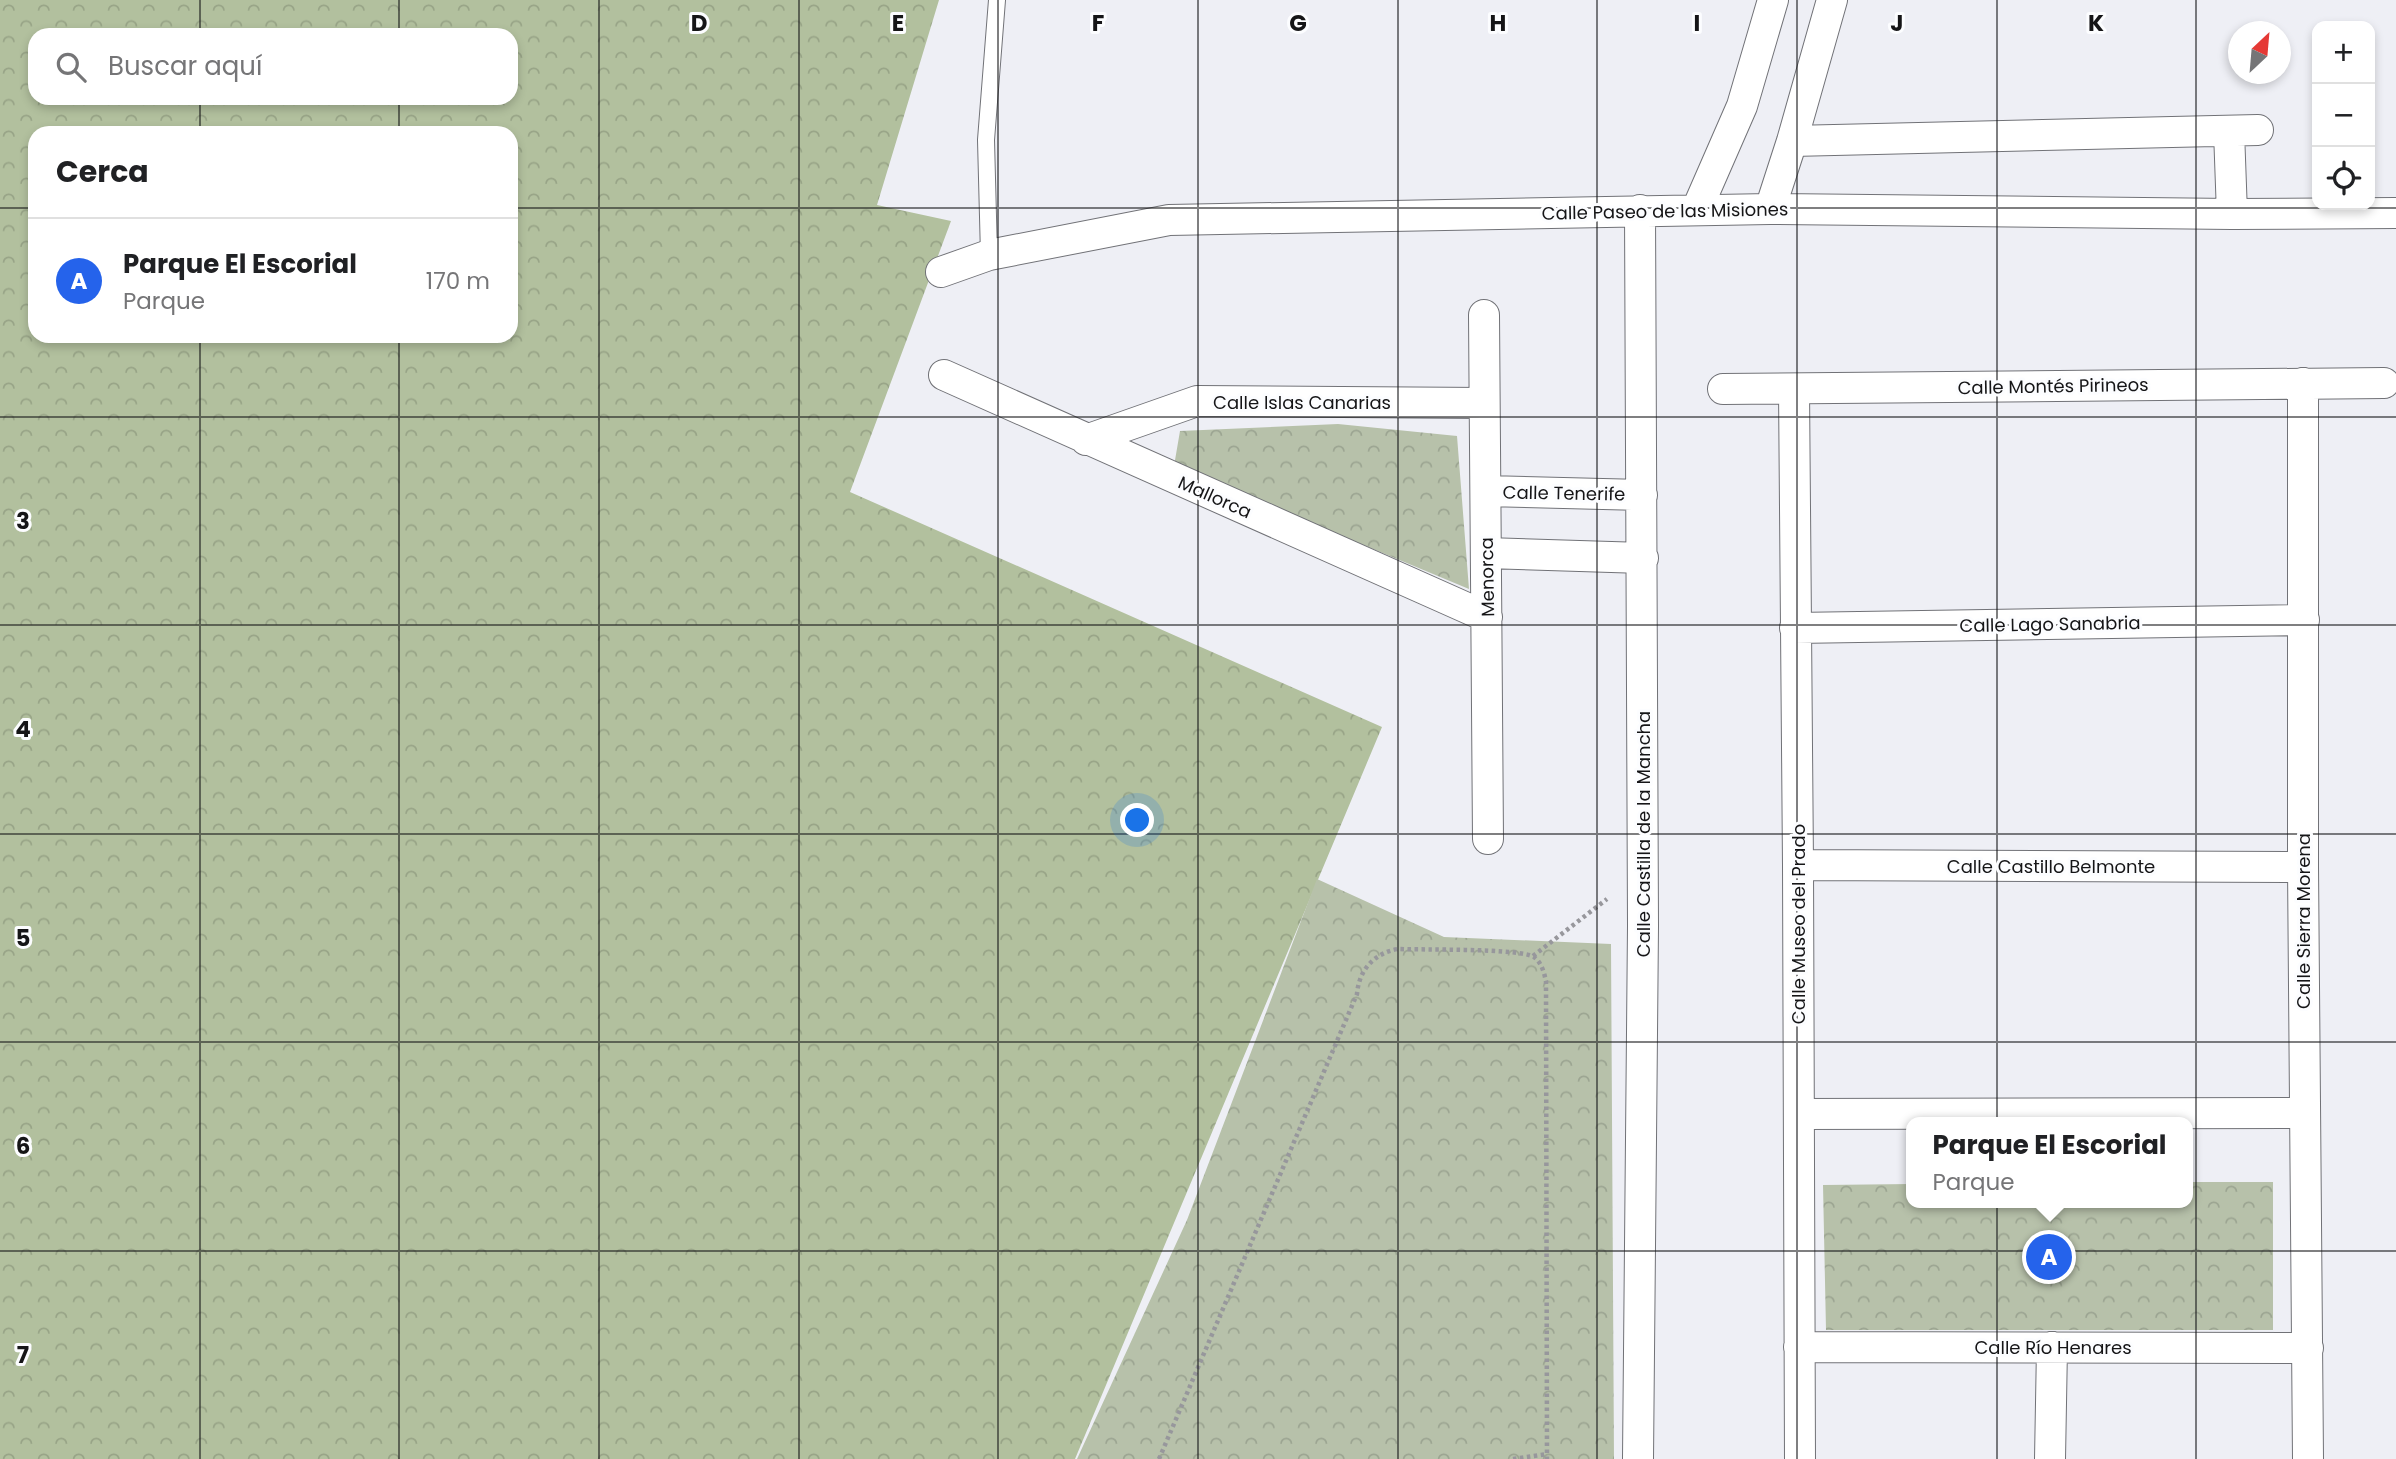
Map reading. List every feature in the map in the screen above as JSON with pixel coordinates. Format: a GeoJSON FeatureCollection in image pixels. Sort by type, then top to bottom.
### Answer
{"type":"FeatureCollection","features":[{"type":"Feature","properties":{"kind":"street"},"geometry":{"type":"LineString","coordinates":[[1696,209],[1742,106],[1773,0]]}},
{"type":"Feature","properties":{"kind":"street"},"geometry":{"type":"LineString","coordinates":[[1770,209],[1832,0]]}},
{"type":"Feature","properties":{"kind":"street"},"geometry":{"type":"LineString","coordinates":[[1792,141],[2258,130]]}},
{"type":"Feature","properties":{"kind":"street"},"geometry":{"type":"LineString","coordinates":[[2229,131],[2232,214]]}},
{"type":"Feature","properties":{"kind":"street","name":"Calle Paseo de las Misiones"},"geometry":{"type":"LineString","coordinates":[[941,272],[989,255],[1169,219],[1696,209],[2396,213]]}},
{"type":"Feature","properties":{"kind":"street","name":"Calle Castilla de la Mancha"},"geometry":{"type":"LineString","coordinates":[[1638,1459],[1643,872],[1640,210]]}},
{"type":"Feature","properties":{"kind":"street","name":"Menorca"},"geometry":{"type":"LineString","coordinates":[[1485,315],[1488,839]]}},
{"type":"Feature","properties":{"kind":"street","name":"Mallorca"},"geometry":{"type":"LineString","coordinates":[[944,375],[1487,617]]}},
{"type":"Feature","properties":{"kind":"street","name":"Calle Sierra Morena"},"geometry":{"type":"LineString","coordinates":[[2303,383],[2304,1113],[2308,1459]]}},
{"type":"Feature","properties":{"kind":"street","name":"Calle Montés Pirineos"},"geometry":{"type":"LineString","coordinates":[[1723,389],[2384,383]]}},
{"type":"Feature","properties":{"kind":"street","name":"Calle Museo del Prado"},"geometry":{"type":"LineString","coordinates":[[1794,389],[1800,1459]]}},
{"type":"Feature","properties":{"kind":"street","name":"Calle Islas Canarias"},"geometry":{"type":"LineString","coordinates":[[1086,440],[1197,401],[1484,402]]}},
{"type":"Feature","properties":{"kind":"street","name":"Calle Tenerife"},"geometry":{"type":"LineString","coordinates":[[1486,491],[1642,495]]}},
{"type":"Feature","properties":{"kind":"street"},"geometry":{"type":"LineString","coordinates":[[1486,554],[1643,558]]}},
{"type":"Feature","properties":{"kind":"street","name":"Calle Lago Sanabria"},"geometry":{"type":"LineString","coordinates":[[1795,628],[2304,620]]}},
{"type":"Feature","properties":{"kind":"street","name":"Calle Castillo Belmonte"},"geometry":{"type":"LineString","coordinates":[[1798,865],[2303,867]]}},
{"type":"Feature","properties":{"kind":"street"},"geometry":{"type":"LineString","coordinates":[[1800,1114],[2304,1113]]}},
{"type":"Feature","properties":{"kind":"street","name":"Calle Río Henares"},"geometry":{"type":"LineString","coordinates":[[1799,1347],[2308,1348]]}},
{"type":"Feature","properties":{"kind":"street"},"geometry":{"type":"LineString","coordinates":[[2050,1459],[2052,1347]]}},
{"type":"Feature","properties":{"kind":"lane"},"geometry":{"type":"LineString","coordinates":[[989,255],[986,140],[997,0]]}},
{"type":"Feature","properties":{"kind":"path"},"geometry":{"type":"LineString","coordinates":[[1533,956],[1643,872]]}},
{"type":"Feature","properties":{"kind":"path"},"geometry":{"type":"LineString","coordinates":[[1159,1459],[1352,1006],[1358,984],[1375,957],[1385,951],[1398,949],[1509,952],[1533,956],[1541,964],[1546,981],[1547,1457],[1513,1459]]}},
{"type":"Feature","properties":{"kind":"green space"},"geometry":{"type":"Polygon","coordinates":[[[0,0],[939,0],[877,205],[951,221],[850,492],[1382,727],[1075,1459],[0,1459],[0,0]]]}},
{"type":"Feature","properties":{"kind":"green space"},"geometry":{"type":"Polygon","coordinates":[[[1338,424],[1457,436],[1469,589],[1174,466],[1180,431],[1338,424]]]}},
{"type":"Feature","properties":{"kind":"green space"},"geometry":{"type":"Polygon","coordinates":[[[1317,879],[1444,937],[1611,944],[1614,1459],[1077,1459],[1187,1220],[1317,879]]]}},
{"type":"Feature","properties":{"kind":"green space"},"geometry":{"type":"Polygon","coordinates":[[[2193,1182],[2273,1182],[2273,1330],[1826,1330],[1823,1185],[1906,1184],[1906,1208],[2193,1208],[2193,1182]]]}},
{"type":"Feature","properties":{"kind":"place","name":"Parque El Escorial"},"geometry":{"type":"Point","coordinates":[2049,1257]}}]}
